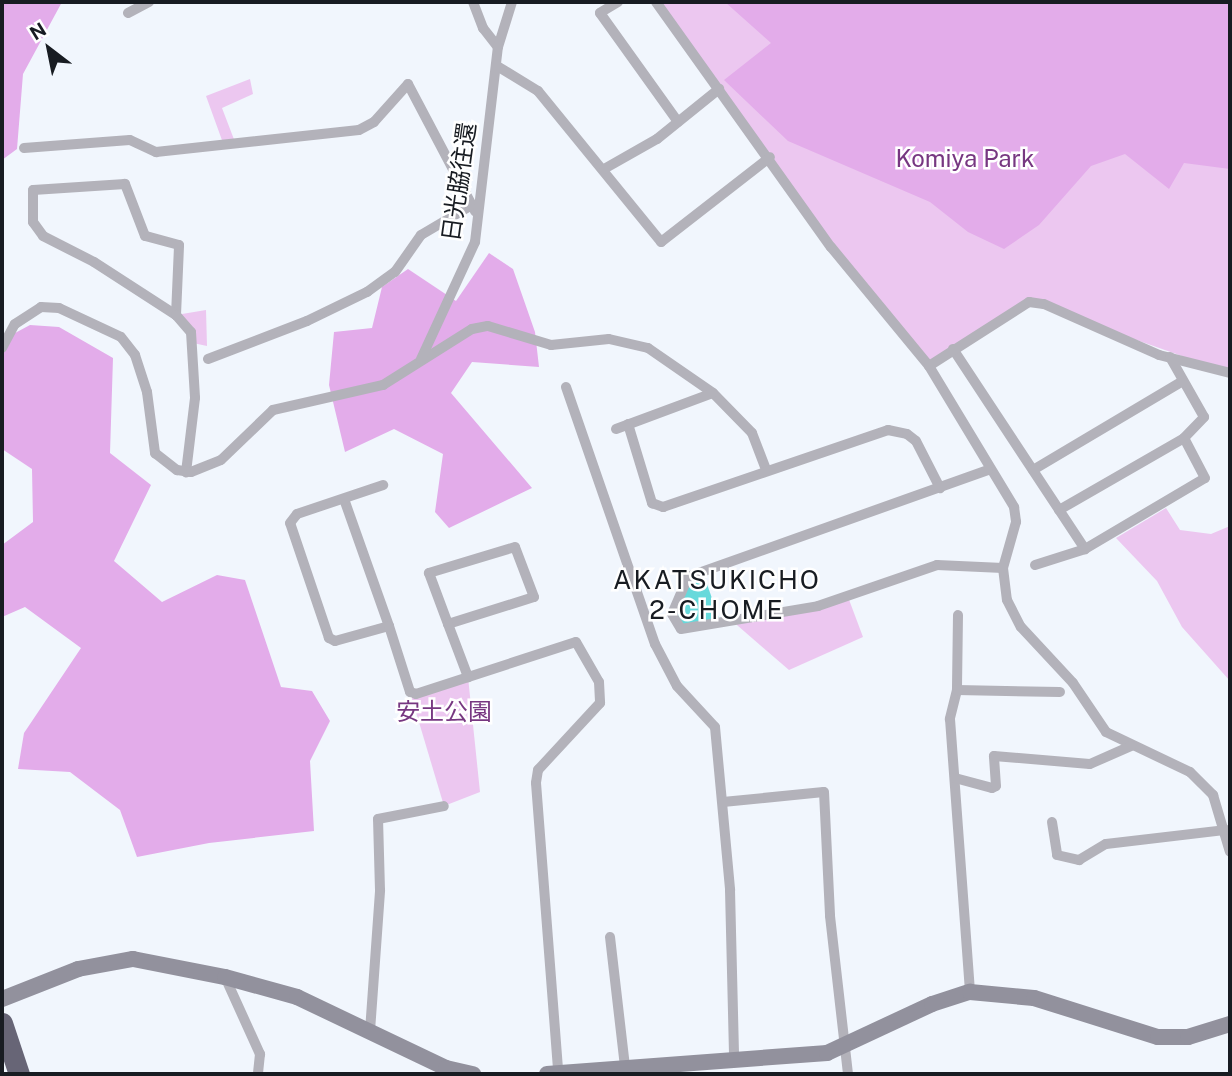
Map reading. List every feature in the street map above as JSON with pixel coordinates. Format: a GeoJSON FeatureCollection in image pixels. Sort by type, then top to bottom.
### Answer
{"type":"FeatureCollection","features":[{"type":"Feature","properties":{"kind":"highway"},"geometry":{"type":"LineString","coordinates":[[2,1023],[19,1074]]}},
{"type":"Feature","properties":{"kind":"street"},"geometry":{"type":"LineString","coordinates":[[128,13],[149,2]]}},
{"type":"Feature","properties":{"kind":"street"},"geometry":{"type":"LineString","coordinates":[[473,2],[483,28],[498,47]]}},
{"type":"Feature","properties":{"kind":"street","name":"日光脇往還"},"geometry":{"type":"LineString","coordinates":[[421,359],[468,265],[475,242],[474,208],[487,160],[498,47],[512,2]]}},
{"type":"Feature","properties":{"kind":"street"},"geometry":{"type":"LineString","coordinates":[[618,2],[600,13],[678,122]]}},
{"type":"Feature","properties":{"kind":"street"},"geometry":{"type":"LineString","coordinates":[[656,2],[770,157],[831,247],[929,366],[988,470],[1014,507],[1016,522],[1003,568],[1007,600],[1021,627],[1073,683],[1106,732],[1190,772],[1213,795],[1228,835],[1230,852]]}},
{"type":"Feature","properties":{"kind":"street"},"geometry":{"type":"LineString","coordinates":[[497,66],[538,90],[661,242],[770,157]]}},
{"type":"Feature","properties":{"kind":"street"},"geometry":{"type":"LineString","coordinates":[[24,148],[130,141],[156,152],[359,130],[374,122],[408,84],[474,208],[421,235],[396,272],[367,292],[307,321],[208,359]]}},
{"type":"Feature","properties":{"kind":"street"},"geometry":{"type":"LineString","coordinates":[[604,169],[678,122],[719,89]]}},
{"type":"Feature","properties":{"kind":"street"},"geometry":{"type":"LineString","coordinates":[[176,315],[179,245],[145,236],[125,184],[33,190],[33,222],[43,236],[94,262],[176,315],[191,332],[195,398],[186,472]]}},
{"type":"Feature","properties":{"kind":"street"},"geometry":{"type":"LineString","coordinates":[[929,366],[1029,302],[1044,304],[1170,357],[1230,373]]}},
{"type":"Feature","properties":{"kind":"street"},"geometry":{"type":"LineString","coordinates":[[2,348],[15,324],[41,307],[60,307],[121,337],[135,355],[147,392],[155,453],[164,464],[186,472],[208,469],[221,460],[274,410],[383,385],[412,373],[421,359],[472,329],[488,326],[553,350],[609,339],[648,348],[713,393],[752,433],[766,470]]}},
{"type":"Feature","properties":{"kind":"street"},"geometry":{"type":"LineString","coordinates":[[953,349],[1085,549]]}},
{"type":"Feature","properties":{"kind":"street"},"geometry":{"type":"LineString","coordinates":[[1059,510],[1184,438],[1203,417],[1170,357]]}},
{"type":"Feature","properties":{"kind":"street"},"geometry":{"type":"LineString","coordinates":[[1033,470],[1183,382]]}},
{"type":"Feature","properties":{"kind":"street"},"geometry":{"type":"LineString","coordinates":[[566,387],[655,644],[677,686],[715,727],[723,802],[734,1059]]}},
{"type":"Feature","properties":{"kind":"street"},"geometry":{"type":"LineString","coordinates":[[616,429],[713,393]]}},
{"type":"Feature","properties":{"kind":"street"},"geometry":{"type":"LineString","coordinates":[[628,424],[652,503],[663,507],[888,430],[907,434],[916,441],[940,488]]}},
{"type":"Feature","properties":{"kind":"street"},"geometry":{"type":"LineString","coordinates":[[1035,565],[1085,549],[1205,478],[1184,438]]}},
{"type":"Feature","properties":{"kind":"street"},"geometry":{"type":"LineString","coordinates":[[988,470],[688,577],[672,614],[681,629],[818,606],[937,565],[1003,568]]}},
{"type":"Feature","properties":{"kind":"street"},"geometry":{"type":"LineString","coordinates":[[383,485],[297,514],[290,523],[329,638],[335,641],[389,626]]}},
{"type":"Feature","properties":{"kind":"street"},"geometry":{"type":"LineString","coordinates":[[344,499],[410,692],[468,677],[576,642],[599,682],[600,703],[538,771],[536,783],[552,1073],[682,1068],[734,1059],[792,1058],[844,1047],[932,1004],[970,992],[1034,998],[1158,1037],[1188,1037],[1230,1024]]}},
{"type":"Feature","properties":{"kind":"street"},"geometry":{"type":"LineString","coordinates":[[448,624],[534,597],[515,547],[429,573],[448,624],[468,677]]}},
{"type":"Feature","properties":{"kind":"street"},"geometry":{"type":"LineString","coordinates":[[958,615],[957,690],[950,719],[970,992]]}},
{"type":"Feature","properties":{"kind":"street"},"geometry":{"type":"LineString","coordinates":[[957,690],[1059,692]]}},
{"type":"Feature","properties":{"kind":"street"},"geometry":{"type":"LineString","coordinates":[[955,778],[992,789],[996,786],[994,757],[1090,764],[1131,746]]}},
{"type":"Feature","properties":{"kind":"street"},"geometry":{"type":"LineString","coordinates":[[723,802],[824,792],[848,1074]]}},
{"type":"Feature","properties":{"kind":"street"},"geometry":{"type":"LineString","coordinates":[[370,1031],[380,890],[378,820],[444,806]]}},
{"type":"Feature","properties":{"kind":"street"},"geometry":{"type":"LineString","coordinates":[[1052,822],[1057,855],[1079,859],[1106,844],[1228,835]]}},
{"type":"Feature","properties":{"kind":"street"},"geometry":{"type":"LineString","coordinates":[[610,937],[618,1069]]}},
{"type":"Feature","properties":{"kind":"street"},"geometry":{"type":"LineString","coordinates":[[2,999],[57,976],[119,960],[225,976],[297,997],[446,1068],[472,1074]]}},
{"type":"Feature","properties":{"kind":"street"},"geometry":{"type":"LineString","coordinates":[[225,976],[260,1054],[258,1074]]}},
{"type":"Feature","properties":{"kind":"green space"},"geometry":{"type":"Polygon","coordinates":[[[2,2],[62,2],[23,74],[17,149],[2,160],[2,2]]]}},
{"type":"Feature","properties":{"kind":"green space","name":"Komiya Park"},"geometry":{"type":"Polygon","coordinates":[[[651,2],[1230,2],[1230,373],[1029,302],[929,366],[859,279],[651,2]]]}},
{"type":"Feature","properties":{"kind":"green space"},"geometry":{"type":"Polygon","coordinates":[[[725,2],[1230,2],[1230,169],[1184,163],[1169,189],[1125,154],[1091,166],[1039,225],[1004,249],[968,232],[930,202],[788,141],[724,80],[771,43],[725,2]]]}},
{"type":"Feature","properties":{"kind":"green space"},"geometry":{"type":"Polygon","coordinates":[[[250,79],[253,94],[222,108],[235,142],[223,143],[206,96],[250,79]]]}},
{"type":"Feature","properties":{"kind":"green space"},"geometry":{"type":"Polygon","coordinates":[[[489,253],[513,269],[535,332],[539,367],[472,362],[451,393],[532,488],[449,528],[435,512],[443,454],[394,429],[345,452],[329,385],[334,332],[372,328],[382,287],[408,269],[456,301],[489,253]]]}},
{"type":"Feature","properties":{"kind":"green space"},"geometry":{"type":"Polygon","coordinates":[[[206,310],[207,346],[193,343],[176,315],[206,310]]]}},
{"type":"Feature","properties":{"kind":"green space"},"geometry":{"type":"Polygon","coordinates":[[[30,325],[59,327],[113,358],[110,453],[151,485],[114,561],[162,602],[217,575],[245,580],[281,687],[312,691],[330,721],[310,761],[314,831],[209,843],[137,857],[120,810],[70,772],[18,769],[24,733],[81,648],[25,607],[2,617],[2,545],[33,522],[32,469],[2,449],[2,340],[30,325]]]}},
{"type":"Feature","properties":{"kind":"green space"},"geometry":{"type":"Polygon","coordinates":[[[1166,508],[1180,530],[1211,534],[1230,526],[1230,681],[1182,627],[1157,581],[1116,538],[1166,508]]]}},
{"type":"Feature","properties":{"kind":"green space"},"geometry":{"type":"Polygon","coordinates":[[[848,597],[863,637],[789,670],[730,619],[848,597]]]}},
{"type":"Feature","properties":{"kind":"green space","name":"安土公園"},"geometry":{"type":"Polygon","coordinates":[[[468,677],[480,792],[444,806],[410,692],[468,677]]]}},
{"type":"Feature","properties":{"kind":"water"},"geometry":{"type":"Polygon","coordinates":[[[702,570],[720,621],[681,629],[675,622],[678,595],[702,570]]]}},
{"type":"Feature","properties":{"kind":"district","name":"AKATSUKICHO 2-CHOME"},"geometry":{"type":"Point","coordinates":[717,595]}}]}
